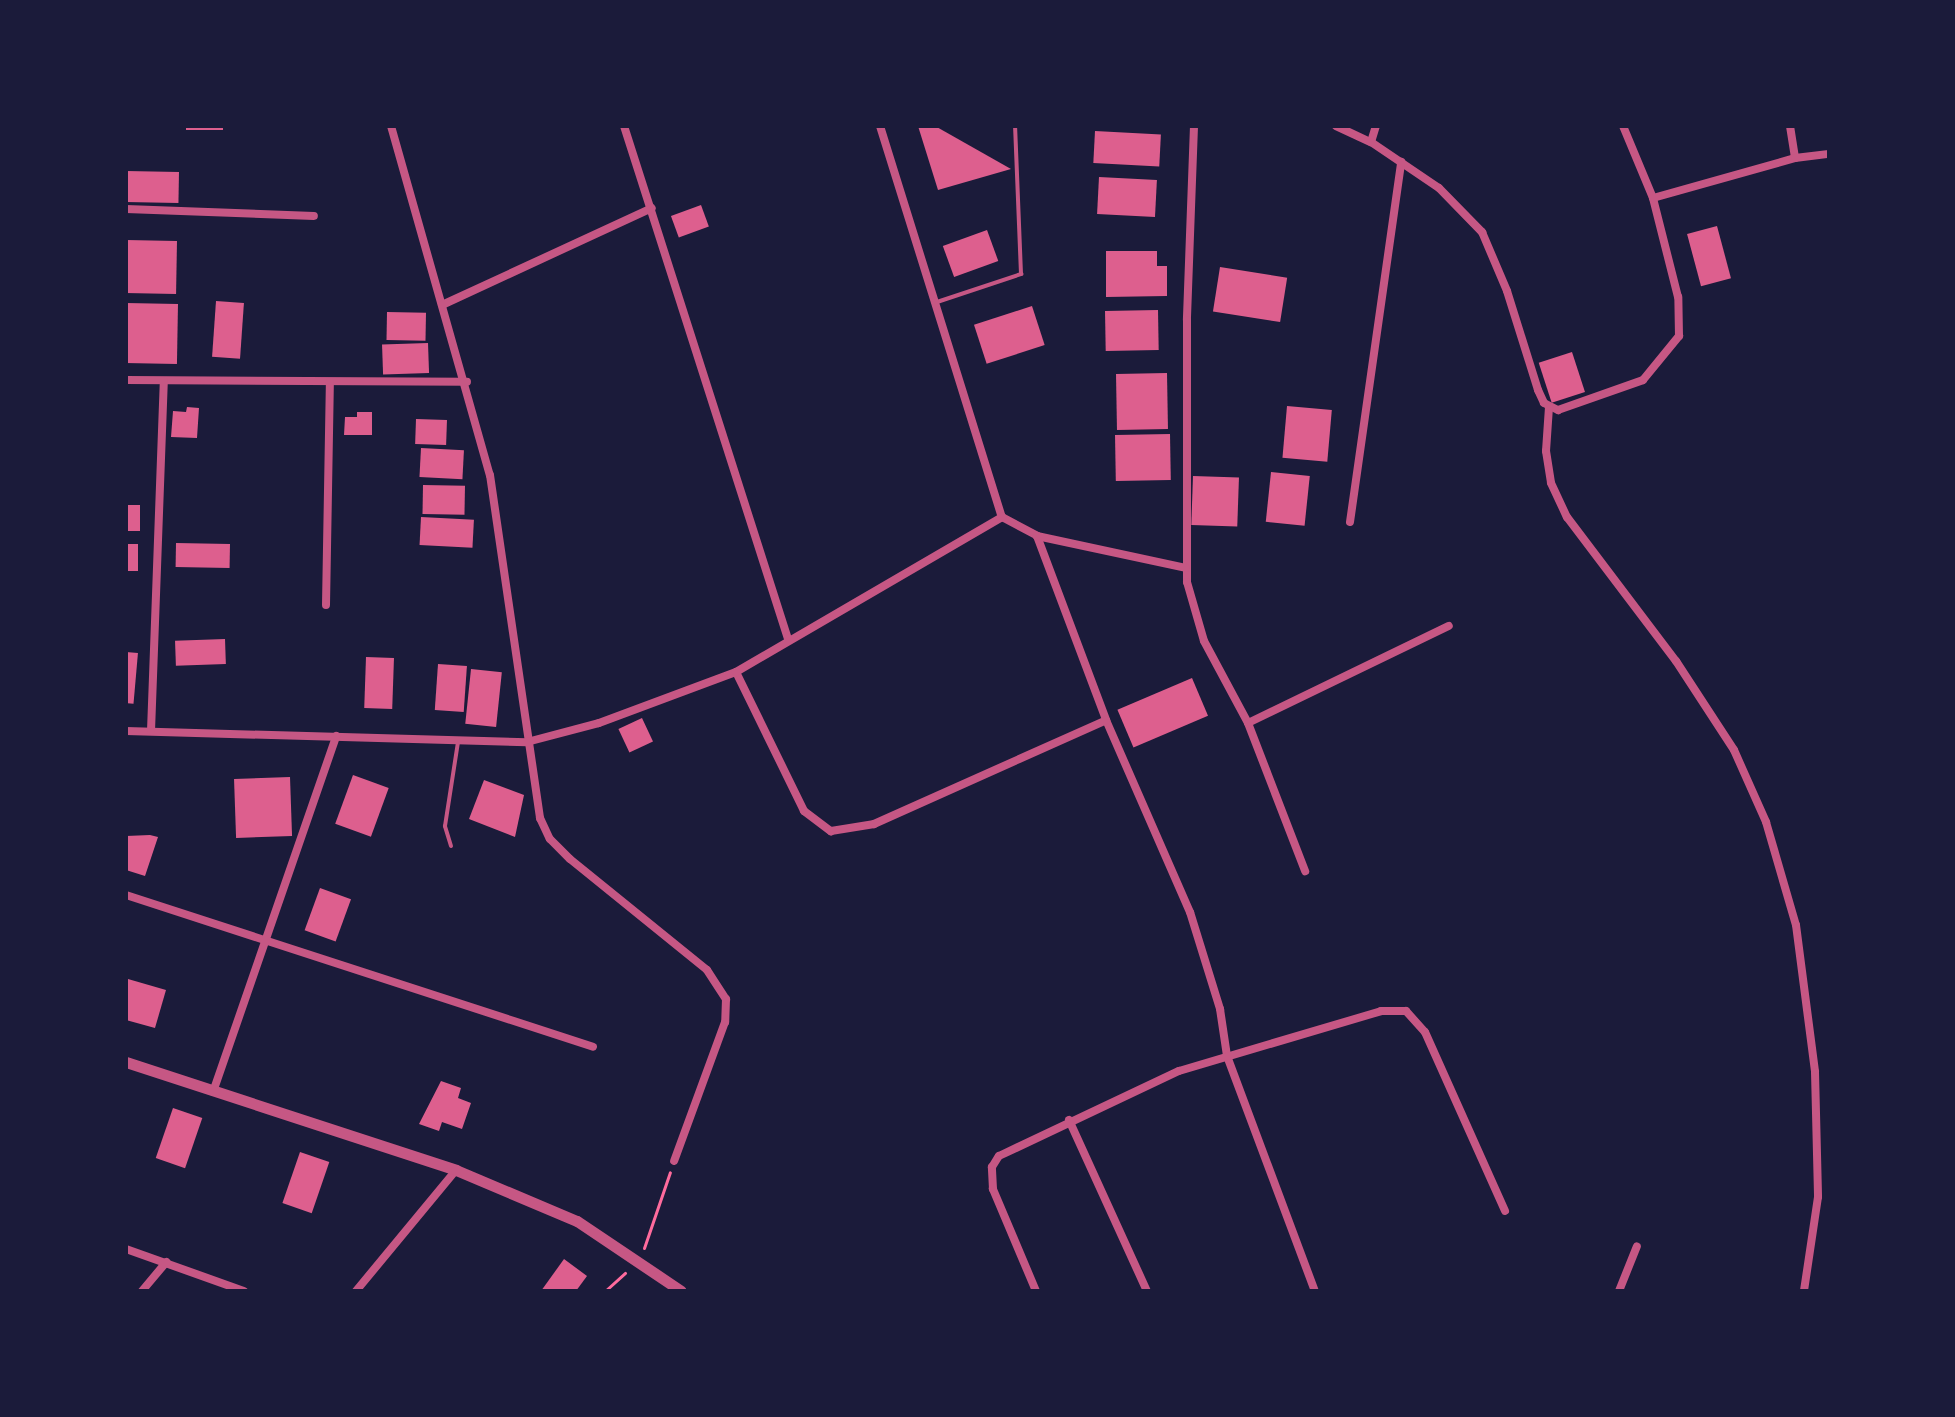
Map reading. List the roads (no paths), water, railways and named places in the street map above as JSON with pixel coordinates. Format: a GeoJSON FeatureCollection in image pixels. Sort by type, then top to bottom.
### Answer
{"type":"FeatureCollection","features":[{"type":"Feature","properties":{"kind":"street"},"geometry":{"type":"LineString","coordinates":[[391,126],[467,382],[490,475],[540,818],[550,839],[707,970],[726,999],[725,1022],[674,1161]]}},
{"type":"Feature","properties":{"kind":"street"},"geometry":{"type":"LineString","coordinates":[[624,126],[788,639]]}},
{"type":"Feature","properties":{"kind":"street"},"geometry":{"type":"LineString","coordinates":[[880,126],[1002,517],[1037,536],[1186,568]]}},
{"type":"Feature","properties":{"kind":"street"},"geometry":{"type":"LineString","coordinates":[[1194,126],[1186,568],[1190,602],[1204,641],[1248,723],[1305,871]]}},
{"type":"Feature","properties":{"kind":"street"},"geometry":{"type":"LineString","coordinates":[[1336,126],[1371,142],[1401,162],[1466,211],[1482,232],[1507,291],[1538,390],[1549,407],[1546,451],[1551,483],[1567,517],[1676,661],[1734,750],[1775,851],[1796,925],[1815,1072],[1818,1197],[1804,1291]]}},
{"type":"Feature","properties":{"kind":"street"},"geometry":{"type":"LineString","coordinates":[[1371,142],[1376,126]]}},
{"type":"Feature","properties":{"kind":"street"},"geometry":{"type":"LineString","coordinates":[[1549,407],[1574,408],[1643,380],[1674,348],[1681,321],[1678,297],[1653,198],[1623,126]]}},
{"type":"Feature","properties":{"kind":"street"},"geometry":{"type":"LineString","coordinates":[[1790,126],[1795,158]]}},
{"type":"Feature","properties":{"kind":"street"},"geometry":{"type":"LineString","coordinates":[[1653,198],[1795,158],[1829,154]]}},
{"type":"Feature","properties":{"kind":"street"},"geometry":{"type":"LineString","coordinates":[[1350,522],[1401,162]]}},
{"type":"Feature","properties":{"kind":"street"},"geometry":{"type":"LineString","coordinates":[[442,305],[652,208]]}},
{"type":"Feature","properties":{"kind":"street"},"geometry":{"type":"LineString","coordinates":[[126,209],[314,216]]}},
{"type":"Feature","properties":{"kind":"street"},"geometry":{"type":"LineString","coordinates":[[126,380],[467,382]]}},
{"type":"Feature","properties":{"kind":"street"},"geometry":{"type":"LineString","coordinates":[[151,731],[164,381]]}},
{"type":"Feature","properties":{"kind":"street"},"geometry":{"type":"LineString","coordinates":[[326,605],[330,382]]}},
{"type":"Feature","properties":{"kind":"street"},"geometry":{"type":"LineString","coordinates":[[126,731],[527,742],[599,723],[736,672],[1002,517]]}},
{"type":"Feature","properties":{"kind":"street"},"geometry":{"type":"LineString","coordinates":[[1037,536],[1106,720],[1190,912],[1220,1009],[1227,1056],[1315,1291]]}},
{"type":"Feature","properties":{"kind":"street"},"geometry":{"type":"LineString","coordinates":[[1248,723],[1449,626]]}},
{"type":"Feature","properties":{"kind":"street"},"geometry":{"type":"LineString","coordinates":[[736,672],[804,811],[831,831],[874,824],[1106,720]]}},
{"type":"Feature","properties":{"kind":"street"},"geometry":{"type":"LineString","coordinates":[[213,1092],[336,736]]}},
{"type":"Feature","properties":{"kind":"street"},"geometry":{"type":"LineString","coordinates":[[126,895],[593,1047]]}},
{"type":"Feature","properties":{"kind":"street"},"geometry":{"type":"LineString","coordinates":[[1036,1291],[993,1189],[992,1167],[999,1156],[1069,1120],[1179,1071],[1381,1011],[1406,1011],[1425,1032],[1505,1211]]}},
{"type":"Feature","properties":{"kind":"street"},"geometry":{"type":"LineString","coordinates":[[126,1062],[456,1170],[577,1221],[640,1259],[681,1291]]}},
{"type":"Feature","properties":{"kind":"street"},"geometry":{"type":"LineString","coordinates":[[1069,1120],[1147,1291]]}},
{"type":"Feature","properties":{"kind":"street"},"geometry":{"type":"LineString","coordinates":[[356,1291],[456,1170]]}},
{"type":"Feature","properties":{"kind":"street"},"geometry":{"type":"LineString","coordinates":[[1619,1291],[1637,1246]]}},
{"type":"Feature","properties":{"kind":"street"},"geometry":{"type":"LineString","coordinates":[[126,1249],[244,1291]]}},
{"type":"Feature","properties":{"kind":"street"},"geometry":{"type":"LineString","coordinates":[[142,1291],[166,1262]]}},
{"type":"Feature","properties":{"kind":"lane"},"geometry":{"type":"LineString","coordinates":[[935,302],[1021,274],[1015,126]]}},
{"type":"Feature","properties":{"kind":"lane"},"geometry":{"type":"LineString","coordinates":[[451,846],[445,826],[459,740]]}}]}
